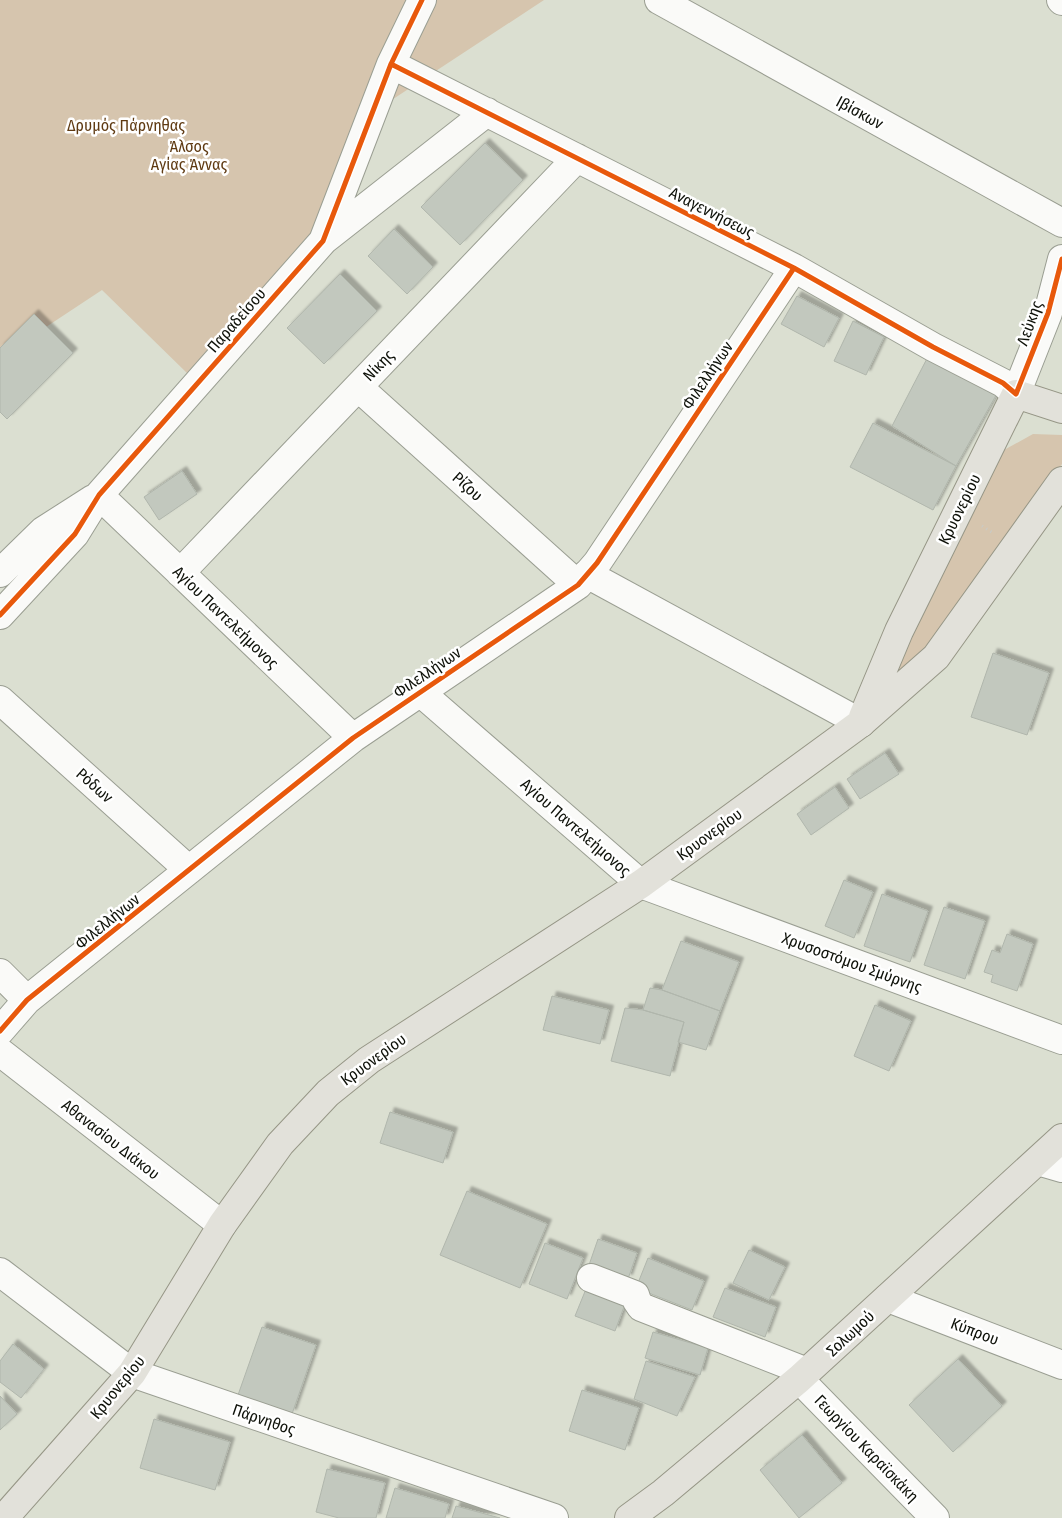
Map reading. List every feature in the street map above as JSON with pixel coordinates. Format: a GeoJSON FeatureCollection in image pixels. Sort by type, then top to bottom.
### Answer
{"type":"FeatureCollection","features":[{"type":"Feature","properties":{"kind":"main road"},"geometry":{"type":"LineString","coordinates":[[1016,394],[1062,409]]}},
{"type":"Feature","properties":{"kind":"main road","name":"Κρυονερίου"},"geometry":{"type":"LineString","coordinates":[[861,723],[899,631],[1016,394]]}},
{"type":"Feature","properties":{"kind":"main road","name":"Κρυονερίου"},"geometry":{"type":"LineString","coordinates":[[4,1518],[132,1373],[222,1226],[280,1144],[334,1087],[369,1060],[641,884],[861,723],[936,657],[1062,481]]}},
{"type":"Feature","properties":{"kind":"main road","name":"Σολωμού"},"geometry":{"type":"LineString","coordinates":[[629,1518],[663,1493],[804,1375],[888,1298],[1050,1165],[1062,1138]]}},
{"type":"Feature","properties":{"kind":"street","name":"Παραδείσου"},"geometry":{"type":"LineString","coordinates":[[0,615],[75,534],[99,495],[323,241],[391,64],[422,0]]}},
{"type":"Feature","properties":{"kind":"street","name":"Ιβίσκων"},"geometry":{"type":"LineString","coordinates":[[659,0],[1062,223]]}},
{"type":"Feature","properties":{"kind":"street","name":"Αναγεννήσεως"},"geometry":{"type":"LineString","coordinates":[[391,64],[794,268],[933,347],[1003,383],[1016,394]]}},
{"type":"Feature","properties":{"kind":"street"},"geometry":{"type":"LineString","coordinates":[[323,241],[487,112]]}},
{"type":"Feature","properties":{"kind":"street","name":"Νίκης"},"geometry":{"type":"LineString","coordinates":[[180,573],[577,158]]}},
{"type":"Feature","properties":{"kind":"street","name":"Λεύκης"},"geometry":{"type":"LineString","coordinates":[[1016,394],[1048,313],[1062,259]]}},
{"type":"Feature","properties":{"kind":"street","name":"Φιλελλήνων"},"geometry":{"type":"LineString","coordinates":[[0,1031],[27,1000],[353,738],[582,579],[597,563],[794,268]]}},
{"type":"Feature","properties":{"kind":"street","name":"Ρίζου"},"geometry":{"type":"LineString","coordinates":[[358,387],[582,579],[861,723]]}},
{"type":"Feature","properties":{"kind":"street","name":"Παραδείσου"},"geometry":{"type":"LineString","coordinates":[[0,573],[42,531],[99,495]]}},
{"type":"Feature","properties":{"kind":"street","name":"Αγίου Παντελεήμονος"},"geometry":{"type":"LineString","coordinates":[[99,495],[353,738]]}},
{"type":"Feature","properties":{"kind":"street","name":"Αγίου Παντελεήμονος"},"geometry":{"type":"LineString","coordinates":[[420,692],[641,884]]}},
{"type":"Feature","properties":{"kind":"street","name":"Ρόδων"},"geometry":{"type":"LineString","coordinates":[[0,700],[189,870]]}},
{"type":"Feature","properties":{"kind":"street","name":"Χρυσοστόμου Σμύρνης"},"geometry":{"type":"LineString","coordinates":[[641,884],[1062,1040]]}},
{"type":"Feature","properties":{"kind":"street"},"geometry":{"type":"LineString","coordinates":[[0,973],[27,1000]]}},
{"type":"Feature","properties":{"kind":"street","name":"Αθανασίου Διάκου"},"geometry":{"type":"LineString","coordinates":[[0,1052],[222,1226]]}},
{"type":"Feature","properties":{"kind":"street","name":"Πάρνηθος"},"geometry":{"type":"LineString","coordinates":[[0,1272],[132,1373],[554,1518]]}},
{"type":"Feature","properties":{"kind":"street"},"geometry":{"type":"LineString","coordinates":[[591,1278],[635,1294],[641,1307],[804,1375]]}},
{"type":"Feature","properties":{"kind":"street","name":"Κύπρου"},"geometry":{"type":"LineString","coordinates":[[888,1298],[1062,1365]]}},
{"type":"Feature","properties":{"kind":"street","name":"Γεωργίου Καραϊσκάκη"},"geometry":{"type":"LineString","coordinates":[[804,1375],[935,1518]]}},
{"type":"Feature","properties":{"kind":"path"},"geometry":{"type":"LineString","coordinates":[[958,510],[1014,547]]}},
{"type":"Feature","properties":{"kind":"green space","name":"Δρυμός Πάρνηθας"},"geometry":{"type":"Polygon","coordinates":[[[0,0],[544,0],[381,107],[323,241],[189,375],[102,290],[49,325],[0,363],[0,0]]]}},
{"type":"Feature","properties":{"kind":"green space"},"geometry":{"type":"Polygon","coordinates":[[[1033,434],[1062,435],[1062,464],[928,648],[883,683],[960,527],[1004,450],[1033,434]]]}},
{"type":"Feature","properties":{"kind":"building"},"geometry":{"type":"Polygon","coordinates":[[[485,143],[523,180],[460,245],[421,207],[485,143]]]}},
{"type":"Feature","properties":{"kind":"building"},"geometry":{"type":"Polygon","coordinates":[[[394,229],[433,267],[407,294],[368,256],[394,229]]]}},
{"type":"Feature","properties":{"kind":"building"},"geometry":{"type":"Polygon","coordinates":[[[340,274],[377,311],[324,364],[287,328],[340,274]]]}},
{"type":"Feature","properties":{"kind":"building"},"geometry":{"type":"Polygon","coordinates":[[[797,296],[839,318],[824,347],[781,324],[797,296]]]}},
{"type":"Feature","properties":{"kind":"building"},"geometry":{"type":"Polygon","coordinates":[[[34,314],[73,353],[7,419],[0,412],[0,348],[34,314]]]}},
{"type":"Feature","properties":{"kind":"building"},"geometry":{"type":"Polygon","coordinates":[[[853,321],[884,337],[866,375],[834,361],[853,321]]]}},
{"type":"Feature","properties":{"kind":"building"},"geometry":{"type":"Polygon","coordinates":[[[933,347],[1003,383],[956,466],[892,426],[933,347]]]}},
{"type":"Feature","properties":{"kind":"building"},"geometry":{"type":"Polygon","coordinates":[[[873,423],[956,466],[933,510],[850,467],[873,423]]]}},
{"type":"Feature","properties":{"kind":"building"},"geometry":{"type":"Polygon","coordinates":[[[182,471],[197,494],[159,520],[144,497],[182,471]]]}},
{"type":"Feature","properties":{"kind":"building"},"geometry":{"type":"Polygon","coordinates":[[[993,653],[1049,673],[1027,735],[971,717],[993,653]]]}},
{"type":"Feature","properties":{"kind":"building"},"geometry":{"type":"Polygon","coordinates":[[[885,753],[899,774],[860,799],[847,779],[885,753]]]}},
{"type":"Feature","properties":{"kind":"building"},"geometry":{"type":"Polygon","coordinates":[[[835,787],[849,808],[811,835],[797,814],[835,787]]]}},
{"type":"Feature","properties":{"kind":"building"},"geometry":{"type":"Polygon","coordinates":[[[844,880],[873,892],[854,938],[825,926],[844,880]]]}},
{"type":"Feature","properties":{"kind":"building"},"geometry":{"type":"Polygon","coordinates":[[[882,894],[928,911],[910,962],[864,946],[882,894]]]}},
{"type":"Feature","properties":{"kind":"building"},"geometry":{"type":"Polygon","coordinates":[[[944,907],[985,921],[965,979],[924,965],[944,907]]]}},
{"type":"Feature","properties":{"kind":"building"},"geometry":{"type":"Polygon","coordinates":[[[1007,934],[1033,944],[1017,991],[991,982],[993,975],[984,972],[992,950],[1000,953],[1007,934]]]}},
{"type":"Feature","properties":{"kind":"building"},"geometry":{"type":"Polygon","coordinates":[[[681,941],[739,962],[720,1011],[662,990],[681,941]]]}},
{"type":"Feature","properties":{"kind":"building"},"geometry":{"type":"Polygon","coordinates":[[[650,988],[662,990],[720,1011],[706,1050],[678,1042],[684,1022],[643,1010],[650,988]]]}},
{"type":"Feature","properties":{"kind":"building"},"geometry":{"type":"Polygon","coordinates":[[[552,996],[609,1010],[600,1044],[543,1030],[552,996]]]}},
{"type":"Feature","properties":{"kind":"building"},"geometry":{"type":"Polygon","coordinates":[[[875,1005],[911,1021],[889,1071],[854,1056],[875,1005]]]}},
{"type":"Feature","properties":{"kind":"building"},"geometry":{"type":"Polygon","coordinates":[[[625,1008],[643,1010],[684,1022],[670,1076],[611,1061],[625,1008]]]}},
{"type":"Feature","properties":{"kind":"building"},"geometry":{"type":"Polygon","coordinates":[[[390,1112],[453,1132],[443,1163],[380,1143],[390,1112]]]}},
{"type":"Feature","properties":{"kind":"building"},"geometry":{"type":"Polygon","coordinates":[[[467,1191],[547,1224],[520,1288],[440,1255],[467,1191]]]}},
{"type":"Feature","properties":{"kind":"building"},"geometry":{"type":"Polygon","coordinates":[[[598,1239],[637,1253],[628,1279],[589,1265],[598,1239]]]}},
{"type":"Feature","properties":{"kind":"building"},"geometry":{"type":"Polygon","coordinates":[[[545,1243],[583,1258],[567,1299],[529,1284],[545,1243]]]}},
{"type":"Feature","properties":{"kind":"building"},"geometry":{"type":"Polygon","coordinates":[[[749,1250],[785,1267],[769,1300],[733,1283],[749,1250]]]}},
{"type":"Feature","properties":{"kind":"building"},"geometry":{"type":"Polygon","coordinates":[[[648,1258],[704,1281],[692,1310],[636,1288],[648,1258]]]}},
{"type":"Feature","properties":{"kind":"building"},"geometry":{"type":"Polygon","coordinates":[[[725,1288],[776,1307],[765,1337],[713,1317],[725,1288]]]}},
{"type":"Feature","properties":{"kind":"building"},"geometry":{"type":"Polygon","coordinates":[[[586,1289],[625,1304],[615,1331],[575,1316],[586,1289]]]}},
{"type":"Feature","properties":{"kind":"building"},"geometry":{"type":"Polygon","coordinates":[[[262,1327],[316,1345],[292,1414],[238,1395],[262,1327]]]}},
{"type":"Feature","properties":{"kind":"building"},"geometry":{"type":"Polygon","coordinates":[[[653,1332],[708,1348],[700,1375],[645,1358],[653,1332]]]}},
{"type":"Feature","properties":{"kind":"building"},"geometry":{"type":"Polygon","coordinates":[[[13,1344],[44,1369],[21,1398],[0,1382],[0,1361],[13,1344]]]}},
{"type":"Feature","properties":{"kind":"building"},"geometry":{"type":"Polygon","coordinates":[[[958,1359],[1002,1406],[953,1452],[909,1405],[958,1359]]]}},
{"type":"Feature","properties":{"kind":"building"},"geometry":{"type":"Polygon","coordinates":[[[646,1361],[695,1377],[677,1416],[634,1399],[646,1361]]]}},
{"type":"Feature","properties":{"kind":"building"},"geometry":{"type":"Polygon","coordinates":[[[582,1390],[639,1408],[625,1450],[569,1431],[582,1390]]]}},
{"type":"Feature","properties":{"kind":"building"},"geometry":{"type":"Polygon","coordinates":[[[0,1396],[17,1414],[0,1430],[0,1396]]]}},
{"type":"Feature","properties":{"kind":"building"},"geometry":{"type":"Polygon","coordinates":[[[154,1419],[230,1442],[215,1490],[140,1468],[154,1419]]]}},
{"type":"Feature","properties":{"kind":"building"},"geometry":{"type":"Polygon","coordinates":[[[802,1435],[842,1483],[799,1518],[760,1470],[802,1435]]]}},
{"type":"Feature","properties":{"kind":"building"},"geometry":{"type":"Polygon","coordinates":[[[327,1469],[385,1483],[376,1518],[339,1518],[316,1512],[327,1469]]]}},
{"type":"Feature","properties":{"kind":"building"},"geometry":{"type":"Polygon","coordinates":[[[395,1488],[449,1504],[445,1518],[386,1518],[395,1488]]]}},
{"type":"Feature","properties":{"kind":"building"},"geometry":{"type":"Polygon","coordinates":[[[456,1506],[500,1518],[452,1518],[456,1506]]]}},
{"type":"Feature","properties":{"kind":"cycle path"},"geometry":{"type":"LineString","coordinates":[[0,615],[75,534],[99,495],[323,241],[391,64],[422,0]]}},
{"type":"Feature","properties":{"kind":"cycle path"},"geometry":{"type":"LineString","coordinates":[[391,64],[794,268],[933,347],[1003,383],[1016,394],[1048,313],[1062,259]]}},
{"type":"Feature","properties":{"kind":"cycle path"},"geometry":{"type":"LineString","coordinates":[[0,1031],[27,1000],[353,738],[578,585],[597,563],[794,268]]}},
{"type":"Feature","properties":{"kind":"park label","name":"Άλσος Αγίας Άννας"},"geometry":{"type":"Point","coordinates":[189,155]}}]}
